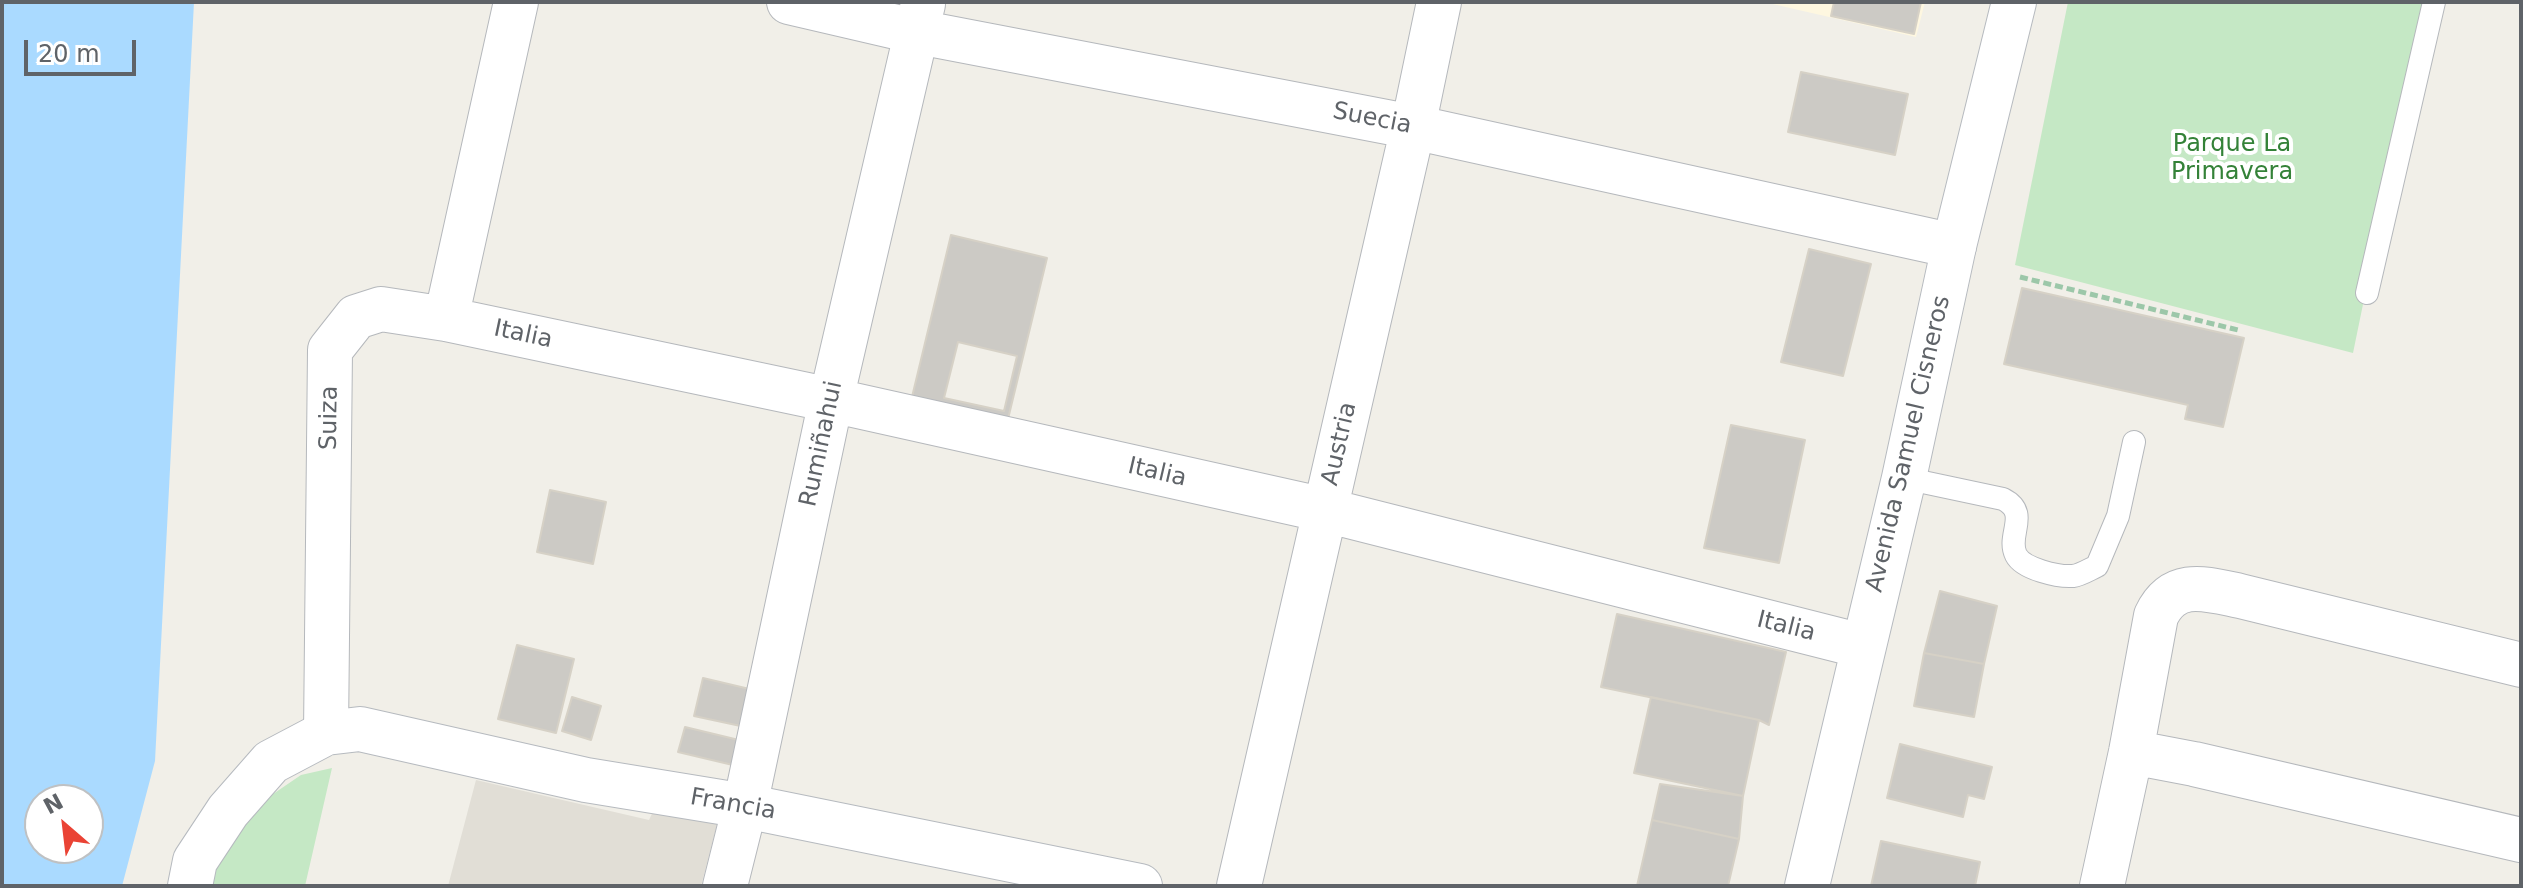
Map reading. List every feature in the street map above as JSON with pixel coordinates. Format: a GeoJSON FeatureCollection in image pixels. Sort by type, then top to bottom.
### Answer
{"type":"FeatureCollection","features":[{"type":"Feature","properties":{"kind":"street"},"geometry":{"type":"LineString","coordinates":[[446,319],[516,2]]}},
{"type":"Feature","properties":{"kind":"street","name":"Suecia"},"geometry":{"type":"LineString","coordinates":[[789,2],[921,17],[1954,246]]}},
{"type":"Feature","properties":{"kind":"street","name":"Austria"},"geometry":{"type":"LineString","coordinates":[[1239,886],[1439,2]]}},
{"type":"Feature","properties":{"kind":"street","name":"Avenida Samuel Cisneros"},"geometry":{"type":"LineString","coordinates":[[1807,886],[1904,478],[1954,246],[2014,2]]}},
{"type":"Feature","properties":{"kind":"street","name":"Rumiñahui"},"geometry":{"type":"LineString","coordinates":[[725,886],[745,806],[831,400],[921,17]]}},
{"type":"Feature","properties":{"kind":"street","name":"Suiza"},"geometry":{"type":"LineString","coordinates":[[326,733],[330,350],[356,317],[381,309],[446,319]]}},
{"type":"Feature","properties":{"kind":"street","name":"Italia"},"geometry":{"type":"LineString","coordinates":[[446,319],[831,400],[1325,510],[1862,646]]}},
{"type":"Feature","properties":{"kind":"street"},"geometry":{"type":"LineString","coordinates":[[2102,886],[2156,616],[2166,599],[2188,589],[2240,596],[2521,665]]}},
{"type":"Feature","properties":{"kind":"street","name":"Francia"},"geometry":{"type":"LineString","coordinates":[[326,733],[360,729],[586,780],[745,806],[1140,886]]}},
{"type":"Feature","properties":{"kind":"street"},"geometry":{"type":"LineString","coordinates":[[190,886],[195,861],[245,791],[271,762],[326,733]]}},
{"type":"Feature","properties":{"kind":"street"},"geometry":{"type":"LineString","coordinates":[[2131,752],[2521,840]]}},
{"type":"Feature","properties":{"kind":"lane"},"geometry":{"type":"LineString","coordinates":[[2367,293],[2434,2]]}},
{"type":"Feature","properties":{"kind":"lane"},"geometry":{"type":"LineString","coordinates":[[1904,478],[2003,499],[2012,504],[2017,515],[2014,551],[2021,562],[2038,571],[2073,576],[2097,566],[2118,516],[2134,442]]}},
{"type":"Feature","properties":{"kind":"path"},"geometry":{"type":"LineString","coordinates":[[2020,277],[2238,330]]}},
{"type":"Feature","properties":{"kind":"shaded area"},"geometry":{"type":"Polygon","coordinates":[[[1764,2],[1925,2],[1916,37],[1764,2]]]}},
{"type":"Feature","properties":{"kind":"shaded area"},"geometry":{"type":"Polygon","coordinates":[[[476,780],[649,820],[659,799],[720,813],[701,886],[448,886],[476,780]]]}},
{"type":"Feature","properties":{"kind":"green space","name":"Parque La Primavera"},"geometry":{"type":"Polygon","coordinates":[[[2068,2],[2425,2],[2353,353],[2015,265],[2068,2]]]}},
{"type":"Feature","properties":{"kind":"green space"},"geometry":{"type":"Polygon","coordinates":[[[332,768],[305,886],[201,886],[251,809],[301,775],[332,768]]]}},
{"type":"Feature","properties":{"kind":"water"},"geometry":{"type":"Polygon","coordinates":[[[2,2],[194,2],[155,761],[122,886],[2,886],[2,2]]]}},
{"type":"Feature","properties":{"kind":"building"},"geometry":{"type":"Polygon","coordinates":[[[1834,2],[1921,2],[1914,34],[1831,16],[1834,2]]]}},
{"type":"Feature","properties":{"kind":"building"},"geometry":{"type":"Polygon","coordinates":[[[1801,72],[1908,94],[1895,155],[1788,132],[1801,72]]]}},
{"type":"Feature","properties":{"kind":"building"},"geometry":{"type":"Polygon","coordinates":[[[951,235],[1047,258],[1008,419],[912,397],[951,235]]]}},
{"type":"Feature","properties":{"kind":"building"},"geometry":{"type":"Polygon","coordinates":[[[1809,249],[1871,264],[1843,376],[1781,362],[1809,249]]]}},
{"type":"Feature","properties":{"kind":"building"},"geometry":{"type":"Polygon","coordinates":[[[2022,288],[2244,338],[2223,427],[2185,419],[2188,405],[2004,364],[2022,288]]]}},
{"type":"Feature","properties":{"kind":"building"},"geometry":{"type":"Polygon","coordinates":[[[958,342],[1017,356],[1004,411],[944,398],[958,342]]]}},
{"type":"Feature","properties":{"kind":"building"},"geometry":{"type":"Polygon","coordinates":[[[1731,425],[1805,440],[1779,563],[1704,548],[1731,425]]]}},
{"type":"Feature","properties":{"kind":"building"},"geometry":{"type":"Polygon","coordinates":[[[550,490],[606,502],[593,564],[537,552],[550,490]]]}},
{"type":"Feature","properties":{"kind":"building"},"geometry":{"type":"Polygon","coordinates":[[[1940,591],[1997,606],[1984,664],[1924,653],[1940,591]]]}},
{"type":"Feature","properties":{"kind":"building"},"geometry":{"type":"Polygon","coordinates":[[[1617,614],[1786,652],[1769,725],[1759,720],[1601,687],[1617,614]]]}},
{"type":"Feature","properties":{"kind":"building"},"geometry":{"type":"Polygon","coordinates":[[[517,645],[574,659],[556,733],[498,719],[517,645]]]}},
{"type":"Feature","properties":{"kind":"building"},"geometry":{"type":"Polygon","coordinates":[[[1924,653],[1984,664],[1974,717],[1914,706],[1924,653]]]}},
{"type":"Feature","properties":{"kind":"building"},"geometry":{"type":"Polygon","coordinates":[[[703,678],[758,691],[750,728],[694,716],[703,678]]]}},
{"type":"Feature","properties":{"kind":"building"},"geometry":{"type":"Polygon","coordinates":[[[572,697],[601,706],[591,740],[562,731],[572,697]]]}},
{"type":"Feature","properties":{"kind":"building"},"geometry":{"type":"Polygon","coordinates":[[[1651,697],[1759,720],[1743,796],[1634,773],[1651,697]]]}},
{"type":"Feature","properties":{"kind":"building"},"geometry":{"type":"Polygon","coordinates":[[[685,727],[743,741],[737,766],[678,752],[685,727]]]}},
{"type":"Feature","properties":{"kind":"building"},"geometry":{"type":"Polygon","coordinates":[[[1900,744],[1992,767],[1984,799],[1968,795],[1963,817],[1887,798],[1900,744]]]}},
{"type":"Feature","properties":{"kind":"building"},"geometry":{"type":"Polygon","coordinates":[[[1660,784],[1743,796],[1739,839],[1652,820],[1660,784]]]}},
{"type":"Feature","properties":{"kind":"building"},"geometry":{"type":"Polygon","coordinates":[[[1652,820],[1739,839],[1728,886],[1637,886],[1652,820]]]}},
{"type":"Feature","properties":{"kind":"building"},"geometry":{"type":"Polygon","coordinates":[[[1881,841],[1980,862],[1975,886],[1871,886],[1881,841]]]}}]}
